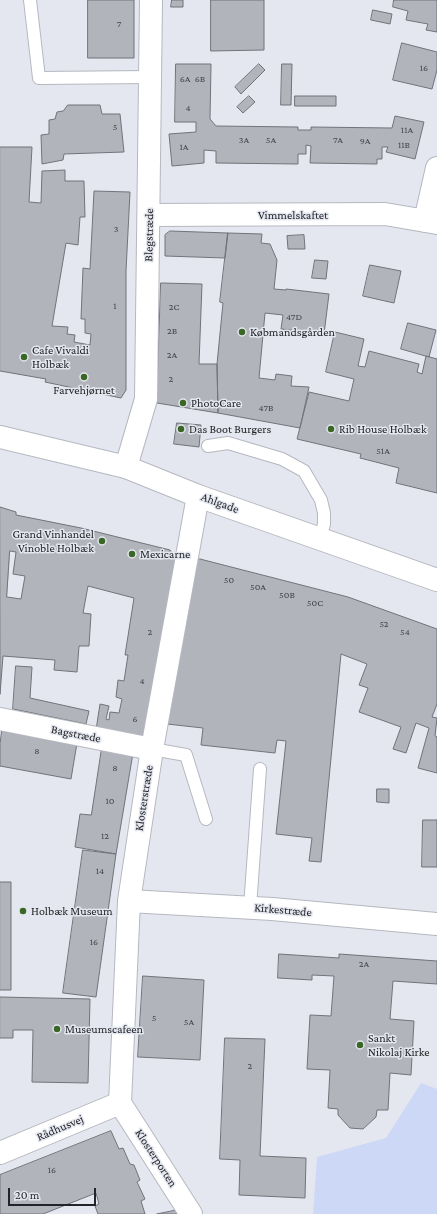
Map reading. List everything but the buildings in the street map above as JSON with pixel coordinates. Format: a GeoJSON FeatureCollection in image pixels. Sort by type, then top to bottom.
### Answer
{"type":"FeatureCollection","features":[{"type":"Feature","properties":{"kind":"street","name":"Blegstræde"},"geometry":{"type":"LineString","coordinates":[[126,467],[146,399],[151,0]]}},
{"type":"Feature","properties":{"kind":"street"},"geometry":{"type":"LineString","coordinates":[[431,222],[437,168]]}},
{"type":"Feature","properties":{"kind":"street","name":"Vimmelskaftet"},"geometry":{"type":"LineString","coordinates":[[149,215],[385,214],[431,222]]}},
{"type":"Feature","properties":{"kind":"street","name":"Ahlgade"},"geometry":{"type":"LineString","coordinates":[[0,437],[126,467],[198,496],[437,580]]}},
{"type":"Feature","properties":{"kind":"street","name":"Klosterstræde"},"geometry":{"type":"LineString","coordinates":[[120,1103],[129,901],[152,749],[198,496]]}},
{"type":"Feature","properties":{"kind":"street","name":"Bagstræde"},"geometry":{"type":"LineString","coordinates":[[0,719],[152,749]]}},
{"type":"Feature","properties":{"kind":"street","name":"Kirkestræde"},"geometry":{"type":"LineString","coordinates":[[129,901],[250,907],[437,924]]}},
{"type":"Feature","properties":{"kind":"street","name":"Rådhusvej"},"geometry":{"type":"LineString","coordinates":[[0,1153],[120,1103]]}},
{"type":"Feature","properties":{"kind":"street","name":"Klosterporten"},"geometry":{"type":"LineString","coordinates":[[120,1103],[192,1214]]}},
{"type":"Feature","properties":{"kind":"lane"},"geometry":{"type":"LineString","coordinates":[[30,0],[39,78],[150,77]]}},
{"type":"Feature","properties":{"kind":"lane"},"geometry":{"type":"LineString","coordinates":[[208,446],[228,443],[282,459],[304,471],[321,500],[324,513],[320,539]]}},
{"type":"Feature","properties":{"kind":"lane"},"geometry":{"type":"LineString","coordinates":[[152,749],[186,755],[206,819]]}},
{"type":"Feature","properties":{"kind":"lane"},"geometry":{"type":"LineString","coordinates":[[250,907],[260,769]]}},
{"type":"Feature","properties":{"kind":"shaded area"},"geometry":{"type":"Polygon","coordinates":[[[421,1083],[437,1089],[437,1214],[313,1214],[317,1157],[386,1138],[421,1083]]]}},
{"type":"Feature","properties":{"kind":"place","name":"Købmandsgården"},"geometry":{"type":"Point","coordinates":[242,332]}},
{"type":"Feature","properties":{"kind":"place","name":"Cafe Vivaldi Holbæk"},"geometry":{"type":"Point","coordinates":[24,357]}},
{"type":"Feature","properties":{"kind":"place","name":"Farvehjørnet"},"geometry":{"type":"Point","coordinates":[84,377]}},
{"type":"Feature","properties":{"kind":"place","name":"PhotoCare"},"geometry":{"type":"Point","coordinates":[183,403]}},
{"type":"Feature","properties":{"kind":"place","name":"Das Boot Burgers"},"geometry":{"type":"Point","coordinates":[181,429]}},
{"type":"Feature","properties":{"kind":"place","name":"Rib House Holbæk"},"geometry":{"type":"Point","coordinates":[331,429]}},
{"type":"Feature","properties":{"kind":"place","name":"Grand Vinhandel Vinoble Holbæk"},"geometry":{"type":"Point","coordinates":[102,541]}},
{"type":"Feature","properties":{"kind":"place","name":"Mexicarne"},"geometry":{"type":"Point","coordinates":[132,554]}},
{"type":"Feature","properties":{"kind":"place","name":"Holbæk Museum"},"geometry":{"type":"Point","coordinates":[23,911]}},
{"type":"Feature","properties":{"kind":"place","name":"Museumscafeen"},"geometry":{"type":"Point","coordinates":[57,1029]}},
{"type":"Feature","properties":{"kind":"place","name":"Sankt Nikolaj Kirke"},"geometry":{"type":"Point","coordinates":[360,1045]}}]}
